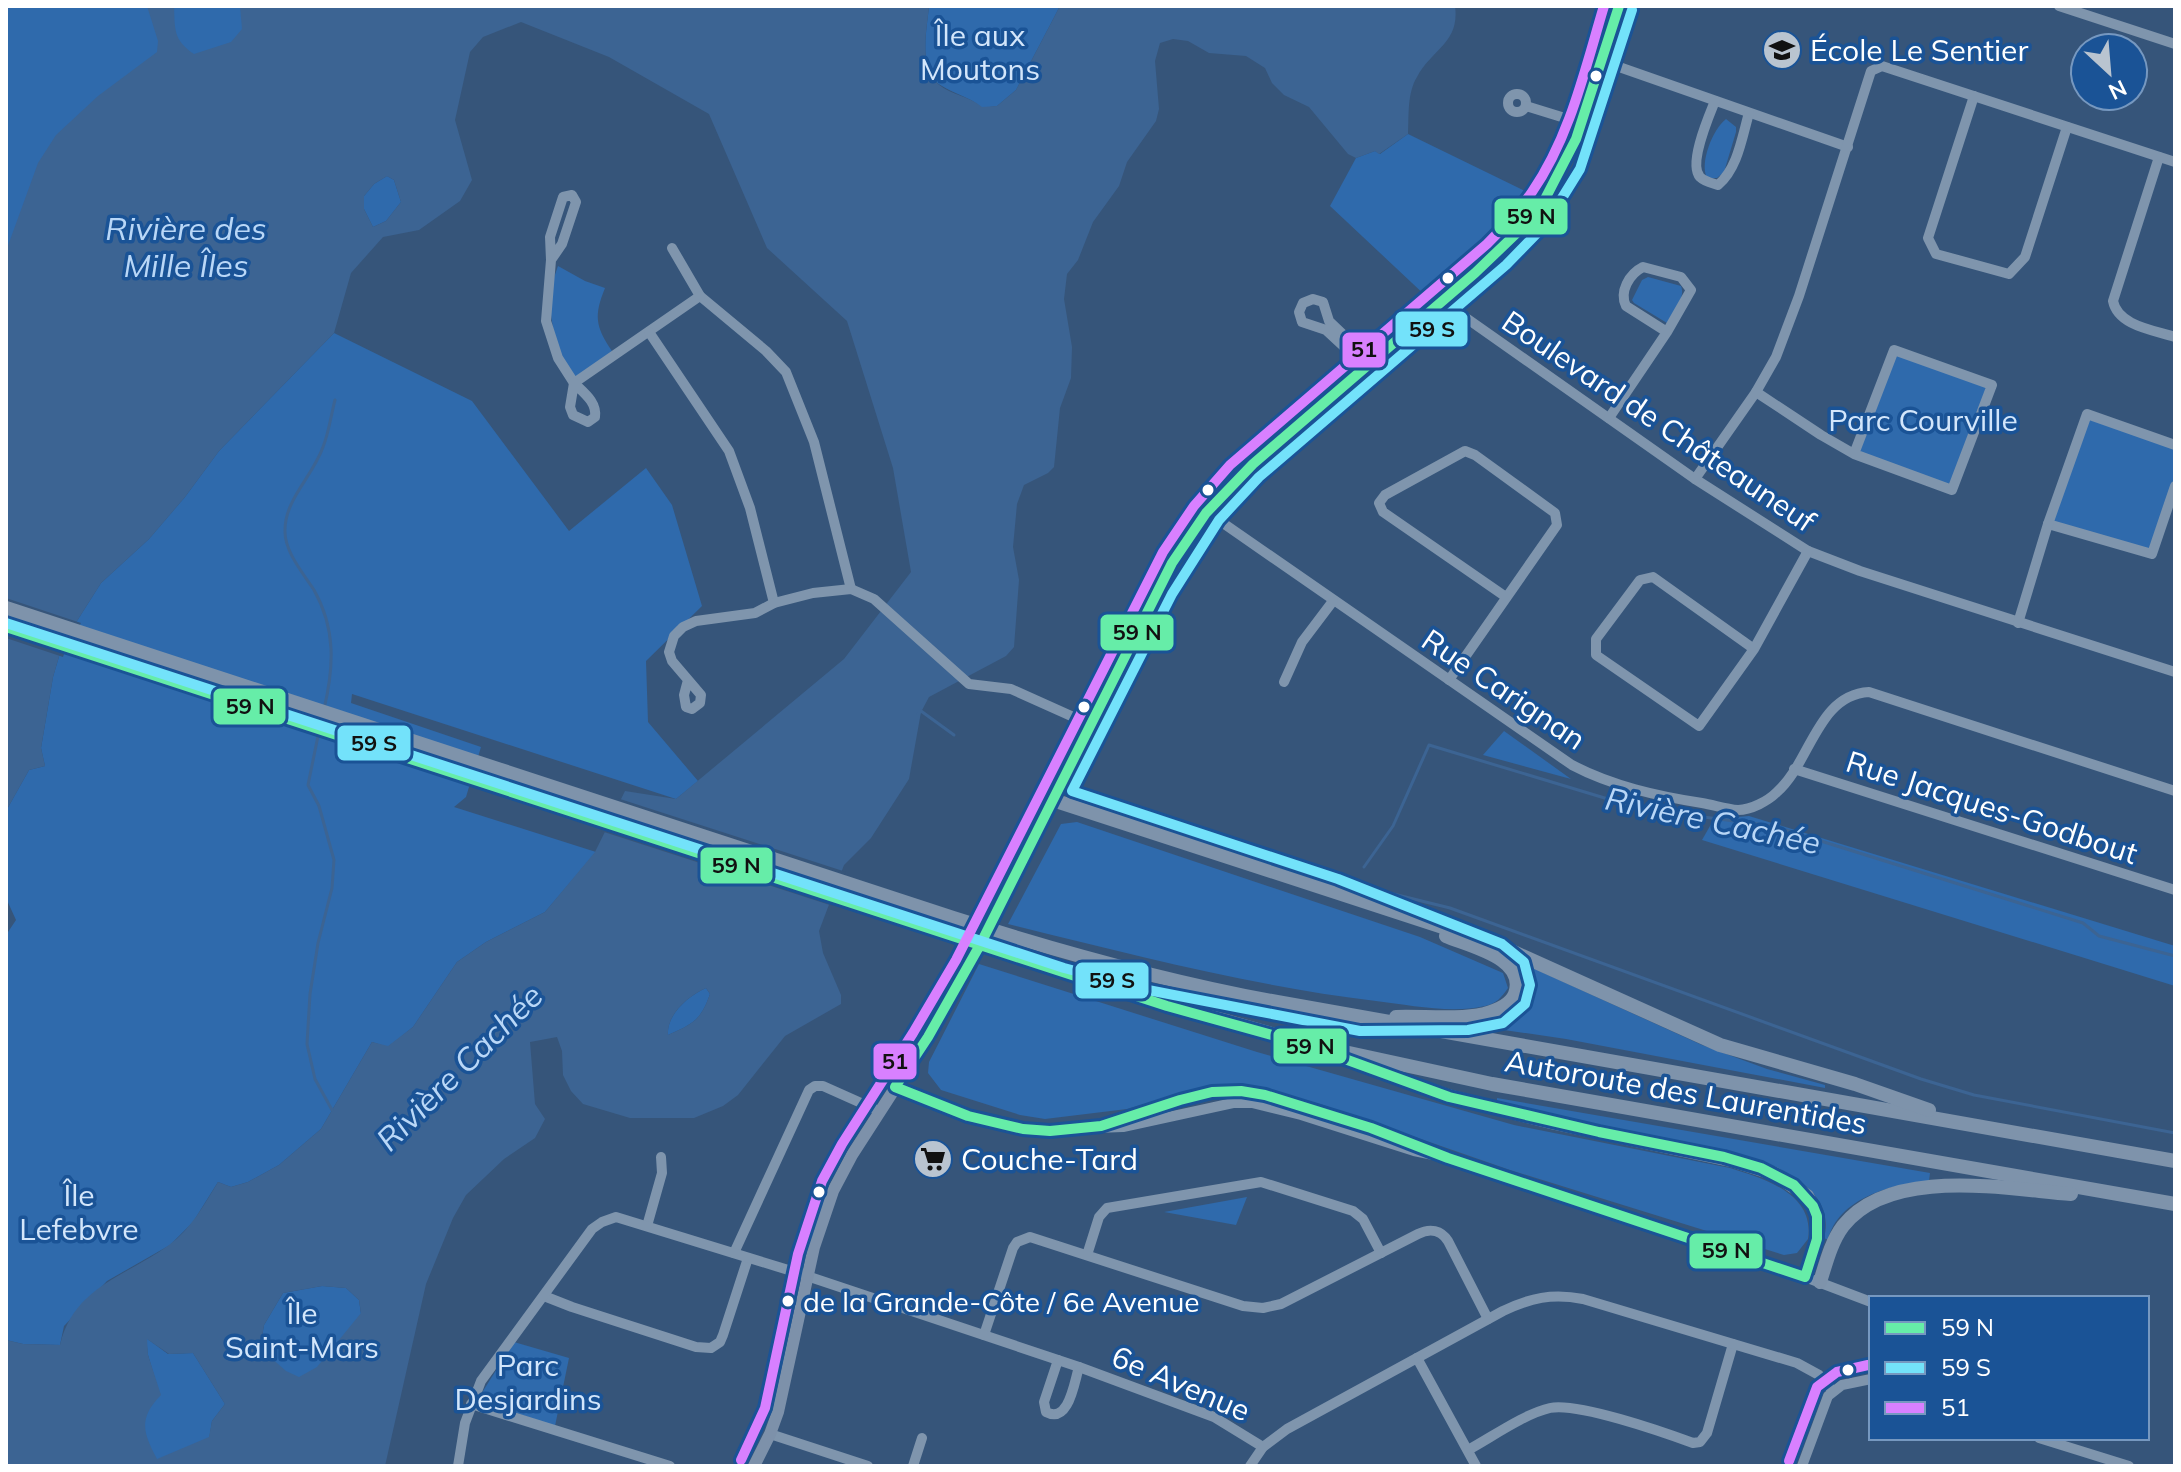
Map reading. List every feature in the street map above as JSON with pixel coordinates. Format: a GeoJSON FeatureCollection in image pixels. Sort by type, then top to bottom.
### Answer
{"type":"FeatureCollection","features":[{"type":"Feature","properties":{"kind":"highway","name":"Autoroute des Laurentides"},"geometry":{"type":"LineString","coordinates":[[6,608],[1041,946],[1127,970],[1203,988],[2175,1161]]}},
{"type":"Feature","properties":{"kind":"highway","name":"Autoroute des Laurentides"},"geometry":{"type":"LineString","coordinates":[[6,627],[1167,1006],[1303,1043],[1461,1078],[2175,1204]]}},
{"type":"Feature","properties":{"kind":"highway"},"geometry":{"type":"LineString","coordinates":[[1053,800],[1522,954],[1729,1048],[1855,1084],[1971,1124]]}},
{"type":"Feature","properties":{"kind":"highway"},"geometry":{"type":"LineString","coordinates":[[1334,892],[1490,954],[1507,964],[1515,975],[1516,991],[1512,999],[1492,1012],[1468,1016],[1363,1017]]}},
{"type":"Feature","properties":{"kind":"highway"},"geometry":{"type":"LineString","coordinates":[[1303,1043],[1438,1094],[1555,1123],[1735,1161],[1775,1174],[1807,1196],[1817,1215],[1818,1236],[1805,1277]]}},
{"type":"Feature","properties":{"kind":"highway"},"geometry":{"type":"LineString","coordinates":[[1820,1282],[1832,1246],[1846,1223],[1868,1205],[1898,1192],[1930,1187],[1965,1187],[2147,1199]]}},
{"type":"Feature","properties":{"kind":"main road"},"geometry":{"type":"LineString","coordinates":[[754,1466],[770,1434],[784,1389],[807,1276],[833,1191],[968,968],[1174,560],[1207,512],[1240,475],[1503,249],[1541,208],[1563,171],[1619,6]]}},
{"type":"Feature","properties":{"kind":"street"},"geometry":{"type":"LineString","coordinates":[[2059,6],[2175,44]]}},
{"type":"Feature","properties":{"kind":"street"},"geometry":{"type":"LineString","coordinates":[[2100,20],[2105,6]]}},
{"type":"Feature","properties":{"kind":"street"},"geometry":{"type":"LineString","coordinates":[[1602,61],[1848,147]]}},
{"type":"Feature","properties":{"kind":"street"},"geometry":{"type":"LineString","coordinates":[[1695,479],[1756,392],[1776,357],[1799,296],[1871,71],[1882,66],[2175,162]]}},
{"type":"Feature","properties":{"kind":"street"},"geometry":{"type":"LineString","coordinates":[[1974,96],[1928,238],[1936,254],[2009,274],[2025,257],[2067,127]]}},
{"type":"Feature","properties":{"kind":"street"},"geometry":{"type":"LineString","coordinates":[[1715,101],[1697,161],[1697,172],[1702,180],[1718,185],[1726,178],[1749,113]]}},
{"type":"Feature","properties":{"kind":"street"},"geometry":{"type":"LineString","coordinates":[[1526,106],[1581,123]]}},
{"type":"Feature","properties":{"kind":"street"},"geometry":{"type":"LineString","coordinates":[[2159,157],[2113,301],[2115,311],[2124,319],[2175,337]]}},
{"type":"Feature","properties":{"kind":"street"},"geometry":{"type":"LineString","coordinates":[[551,260],[562,244],[576,202],[572,195],[563,197],[550,237],[546,321],[558,358],[574,383],[700,296]]}},
{"type":"Feature","properties":{"kind":"street"},"geometry":{"type":"LineString","coordinates":[[672,248],[700,296],[766,351],[786,372],[814,442],[851,589]]}},
{"type":"Feature","properties":{"kind":"street"},"geometry":{"type":"LineString","coordinates":[[1609,418],[1667,332],[1691,290],[1681,277],[1643,267],[1636,270],[1622,293],[1626,306],[1667,332]]}},
{"type":"Feature","properties":{"kind":"street"},"geometry":{"type":"LineString","coordinates":[[1313,299],[1323,302],[1329,321],[1369,364],[1326,330],[1302,322],[1299,312],[1303,303],[1313,299]]}},
{"type":"Feature","properties":{"kind":"street","name":"Boulevard de Châteauneuf"},"geometry":{"type":"LineString","coordinates":[[1442,301],[1695,479],[1808,551],[1860,571],[2175,672]]}},
{"type":"Feature","properties":{"kind":"street"},"geometry":{"type":"LineString","coordinates":[[649,332],[729,451],[750,508],[774,603]]}},
{"type":"Feature","properties":{"kind":"street"},"geometry":{"type":"LineString","coordinates":[[1756,392],[1854,454],[1952,490],[1992,385],[1894,350],[1854,454]]}},
{"type":"Feature","properties":{"kind":"street"},"geometry":{"type":"LineString","coordinates":[[2018,623],[2048,524],[2087,414],[2175,445]]}},
{"type":"Feature","properties":{"kind":"street"},"geometry":{"type":"LineString","coordinates":[[1449,680],[1557,525],[1555,513],[1465,451],[1385,495],[1379,503],[1383,512],[1506,597]]}},
{"type":"Feature","properties":{"kind":"street"},"geometry":{"type":"LineString","coordinates":[[2048,524],[2152,554],[2175,486]]}},
{"type":"Feature","properties":{"kind":"street","name":"Rue Carignan"},"geometry":{"type":"LineString","coordinates":[[1207,512],[1572,765],[1598,779],[1654,794],[1741,810],[1757,805],[1778,792],[1833,706],[1853,693],[1869,692],[2175,791]]}},
{"type":"Feature","properties":{"kind":"street"},"geometry":{"type":"LineString","coordinates":[[1754,649],[1653,577],[1640,580],[1596,639],[1596,655],[1699,726],[1754,649],[1808,551]]}},
{"type":"Feature","properties":{"kind":"street"},"geometry":{"type":"LineString","coordinates":[[688,680],[672,661],[669,652],[674,636],[696,621],[755,613],[774,603],[813,593],[851,589],[874,599],[962,678],[975,686],[1011,689],[1089,724]]}},
{"type":"Feature","properties":{"kind":"street"},"geometry":{"type":"LineString","coordinates":[[1284,682],[1302,642],[1333,601]]}},
{"type":"Feature","properties":{"kind":"street","name":"Rue Jacques-Godbout"},"geometry":{"type":"LineString","coordinates":[[1794,769],[2175,890]]}},
{"type":"Feature","properties":{"kind":"street"},"geometry":{"type":"LineString","coordinates":[[734,1253],[809,1090],[823,1086],[879,1111]]}},
{"type":"Feature","properties":{"kind":"street"},"geometry":{"type":"LineString","coordinates":[[895,1087],[930,1102],[1008,1126],[1042,1130],[1123,1127],[1233,1103],[1252,1103],[1292,1112],[1414,1151],[1448,1158],[1820,1282],[1869,1301]]}},
{"type":"Feature","properties":{"kind":"street"},"geometry":{"type":"LineString","coordinates":[[1098,1127],[1193,1096],[1241,1091],[1282,1098],[1417,1143],[1448,1158]]}},
{"type":"Feature","properties":{"kind":"street"},"geometry":{"type":"LineString","coordinates":[[647,1226],[662,1173],[661,1157]]}},
{"type":"Feature","properties":{"kind":"street"},"geometry":{"type":"LineString","coordinates":[[1087,1255],[1099,1217],[1107,1208],[1261,1182],[1353,1211],[1363,1219],[1381,1253]]}},
{"type":"Feature","properties":{"kind":"street","name":"6e Avenue"},"geometry":{"type":"LineString","coordinates":[[458,1466],[465,1423],[485,1376],[599,1223],[616,1217],[807,1276],[1079,1367],[1214,1417],[1263,1447]]}},
{"type":"Feature","properties":{"kind":"street"},"geometry":{"type":"LineString","coordinates":[[984,1335],[1017,1242],[1034,1237],[1256,1308],[1287,1301],[1423,1231],[1432,1230],[1443,1234],[1488,1319]]}},
{"type":"Feature","properties":{"kind":"street"},"geometry":{"type":"LineString","coordinates":[[544,1296],[708,1349],[717,1346],[723,1335],[748,1258]]}},
{"type":"Feature","properties":{"kind":"street"},"geometry":{"type":"LineString","coordinates":[[1250,1466],[1263,1447],[1298,1423],[1488,1319],[1524,1301],[1563,1295],[1806,1367],[1819,1375],[1833,1391]]}},
{"type":"Feature","properties":{"kind":"street"},"geometry":{"type":"LineString","coordinates":[[1468,1450],[1541,1411],[1558,1407],[1582,1409],[1693,1443],[1700,1442],[1707,1433],[1733,1344]]}},
{"type":"Feature","properties":{"kind":"street"},"geometry":{"type":"LineString","coordinates":[[1417,1358],[1476,1466]]}},
{"type":"Feature","properties":{"kind":"street","name":"6e Avenue"},"geometry":{"type":"LineString","coordinates":[[1058,1360],[1043,1404],[1048,1414],[1057,1415],[1064,1410],[1079,1367]]}},
{"type":"Feature","properties":{"kind":"street"},"geometry":{"type":"LineString","coordinates":[[1802,1466],[1820,1412],[1833,1391],[1842,1385],[1869,1379]]}},
{"type":"Feature","properties":{"kind":"street"},"geometry":{"type":"LineString","coordinates":[[471,1404],[670,1466]]}},
{"type":"Feature","properties":{"kind":"street"},"geometry":{"type":"LineString","coordinates":[[770,1434],[868,1466]]}},
{"type":"Feature","properties":{"kind":"street"},"geometry":{"type":"LineString","coordinates":[[913,1466],[922,1438]]}},
{"type":"Feature","properties":{"kind":"street"},"geometry":{"type":"LineString","coordinates":[[2045,1440],[2129,1466]]}},
{"type":"Feature","properties":{"kind":"green space"},"geometry":{"type":"Polygon","coordinates":[[[6,6],[262,6],[260,46],[6,297],[6,6]]]}},
{"type":"Feature","properties":{"kind":"green space","name":"Île aux Moutons"},"geometry":{"type":"Polygon","coordinates":[[[929,6],[1060,6],[1016,90],[997,106],[982,108],[942,86],[929,71],[925,49],[929,6]]]}},
{"type":"Feature","properties":{"kind":"green space"},"geometry":{"type":"Polygon","coordinates":[[[1726,119],[1736,127],[1736,132],[1724,172],[1717,178],[1707,178],[1705,164],[1709,147],[1716,130],[1726,119]]]}},
{"type":"Feature","properties":{"kind":"green space"},"geometry":{"type":"Polygon","coordinates":[[[1408,134],[1535,196],[1495,241],[1456,271],[1428,298],[1330,206],[1356,158],[1375,151],[1380,154],[1408,134]]]}},
{"type":"Feature","properties":{"kind":"green space"},"geometry":{"type":"Polygon","coordinates":[[[387,176],[394,180],[401,202],[386,221],[373,227],[364,209],[364,196],[374,184],[387,176]]]}},
{"type":"Feature","properties":{"kind":"green space"},"geometry":{"type":"Polygon","coordinates":[[[558,266],[605,288],[598,320],[612,351],[575,381],[556,348],[548,295],[558,266]]]}},
{"type":"Feature","properties":{"kind":"green space"},"geometry":{"type":"Polygon","coordinates":[[[1648,277],[1681,286],[1680,300],[1667,323],[1632,300],[1642,280],[1648,277]]]}},
{"type":"Feature","properties":{"kind":"green space","name":"Île Lefebvre"},"geometry":{"type":"Polygon","coordinates":[[[334,333],[472,401],[569,531],[646,468],[672,505],[702,606],[646,661],[648,722],[698,781],[676,799],[352,694],[351,703],[481,747],[466,797],[454,807],[596,852],[545,912],[486,942],[457,962],[413,1027],[388,1047],[372,1042],[321,1129],[279,1165],[248,1182],[231,1187],[218,1182],[193,1222],[170,1245],[107,1281],[64,1326],[60,1345],[23,1344],[6,1340],[6,935],[16,920],[6,898],[6,811],[29,770],[45,766],[41,748],[53,677],[63,643],[101,583],[149,539],[219,451],[334,333]]]}},
{"type":"Feature","properties":{"kind":"green space","name":"Parc Courville"},"geometry":{"type":"Polygon","coordinates":[[[1892,349],[1991,386],[1952,490],[1855,454],[1892,349]]]}},
{"type":"Feature","properties":{"kind":"green space"},"geometry":{"type":"Polygon","coordinates":[[[2086,414],[2175,446],[2175,483],[2152,554],[2048,523],[2086,414]]]}},
{"type":"Feature","properties":{"kind":"green space"},"geometry":{"type":"Polygon","coordinates":[[[1504,731],[1571,779],[1483,755],[1504,731]]]}},
{"type":"Feature","properties":{"kind":"green space"},"geometry":{"type":"Polygon","coordinates":[[[1749,816],[2175,946],[2175,986],[1702,840],[1714,819],[1749,816]]]}},
{"type":"Feature","properties":{"kind":"green space"},"geometry":{"type":"Polygon","coordinates":[[[1077,822],[1420,937],[1503,973],[1508,988],[1492,1004],[1458,1009],[1329,995],[1145,958],[1008,924],[1061,824],[1077,822]]]}},
{"type":"Feature","properties":{"kind":"green space"},"geometry":{"type":"Polygon","coordinates":[[[1515,960],[1702,1045],[1767,1069],[1825,1085],[1825,1088],[1566,1039],[1477,1026],[1504,1018],[1522,1004],[1527,985],[1524,973],[1515,960]]]}},
{"type":"Feature","properties":{"kind":"green space"},"geometry":{"type":"Polygon","coordinates":[[[979,964],[1257,1052],[1514,1125],[1744,1172],[1772,1183],[1796,1200],[1804,1210],[1808,1223],[1808,1239],[1797,1253],[1784,1255],[1510,1170],[1320,1104],[1243,1085],[1201,1088],[1127,1109],[1045,1119],[1020,1115],[941,1090],[928,1073],[929,1062],[979,964]]]}},
{"type":"Feature","properties":{"kind":"green space"},"geometry":{"type":"Polygon","coordinates":[[[706,988],[710,994],[699,1015],[690,1024],[668,1035],[675,1013],[693,995],[706,988]]]}},
{"type":"Feature","properties":{"kind":"green space"},"geometry":{"type":"Polygon","coordinates":[[[1497,1098],[1930,1173],[1929,1181],[1868,1196],[1843,1213],[1828,1240],[1824,1238],[1824,1212],[1812,1192],[1792,1176],[1769,1165],[1497,1104],[1497,1098]]]}},
{"type":"Feature","properties":{"kind":"green space"},"geometry":{"type":"Polygon","coordinates":[[[1247,1197],[1236,1225],[1164,1212],[1247,1197]]]}},
{"type":"Feature","properties":{"kind":"green space","name":"Île Saint-Mars"},"geometry":{"type":"Polygon","coordinates":[[[322,1286],[346,1288],[359,1300],[361,1314],[329,1426],[260,1348],[264,1325],[283,1293],[322,1286]]]}},
{"type":"Feature","properties":{"kind":"green space"},"geometry":{"type":"Polygon","coordinates":[[[146,1338],[168,1354],[193,1353],[225,1404],[212,1421],[207,1452],[120,1466],[149,1407],[160,1395],[146,1338]]]}},
{"type":"Feature","properties":{"kind":"green space","name":"Parc Desjardins"},"geometry":{"type":"Polygon","coordinates":[[[514,1342],[569,1358],[555,1426],[480,1401],[514,1342]]]}},
{"type":"Feature","properties":{"kind":"water","name":"Rivière des Mille Îles"},"geometry":{"type":"Polygon","coordinates":[[[147,6],[174,6],[179,39],[194,54],[231,42],[242,29],[240,6],[929,6],[925,47],[932,77],[943,88],[982,107],[997,106],[1016,90],[1060,6],[1455,6],[1455,19],[1449,37],[1423,67],[1414,83],[1408,134],[1379,154],[1375,151],[1356,158],[1348,154],[1309,107],[1284,95],[1272,83],[1265,68],[1246,56],[1209,53],[1188,41],[1173,39],[1160,43],[1155,61],[1159,109],[1156,121],[1127,162],[1119,186],[1093,222],[1078,260],[1067,274],[1064,299],[1072,347],[1071,378],[1060,408],[1054,467],[1024,485],[1017,504],[1013,547],[1019,580],[1014,647],[1006,656],[929,697],[921,712],[909,779],[871,838],[844,865],[819,931],[823,953],[841,995],[841,1004],[785,1036],[738,1095],[723,1106],[694,1118],[630,1118],[583,1104],[571,1091],[563,1075],[562,1051],[557,1037],[530,1042],[535,1104],[545,1119],[535,1138],[504,1159],[466,1195],[453,1218],[426,1284],[385,1466],[6,1466],[6,1340],[23,1344],[60,1345],[77,1309],[104,1284],[177,1239],[218,1182],[231,1187],[248,1182],[279,1165],[321,1129],[372,1042],[388,1046],[413,1027],[457,962],[486,942],[545,912],[595,852],[625,791],[676,799],[844,659],[911,572],[893,468],[847,321],[767,248],[709,114],[609,57],[521,22],[483,37],[470,52],[455,120],[472,180],[460,201],[419,230],[383,237],[351,273],[334,333],[219,451],[149,539],[101,583],[63,643],[53,677],[41,748],[45,766],[29,770],[6,811],[6,251],[38,163],[56,135],[98,96],[157,52],[158,41],[147,6]],[[387,176],[374,184],[364,196],[364,209],[373,227],[386,221],[401,202],[394,180],[387,176]],[[706,988],[675,1013],[668,1035],[690,1024],[703,1010],[710,994],[706,988]],[[322,1286],[283,1293],[264,1325],[260,1348],[286,1371],[299,1377],[317,1367],[361,1313],[359,1300],[346,1288],[322,1286]],[[147,1339],[148,1355],[161,1395],[149,1411],[145,1426],[157,1459],[209,1437],[212,1421],[225,1404],[193,1353],[169,1354],[147,1339]]]}},
{"type":"Feature","properties":{"kind":"pier"},"geometry":{"type":"Polygon","coordinates":[[[6,598],[81,623],[63,657],[6,638],[6,598]]]}},
{"type":"Feature","properties":{"kind":"pier"},"geometry":{"type":"Polygon","coordinates":[[[617,798],[846,872],[833,906],[601,831],[617,798]]]}},
{"type":"Feature","properties":{"kind":"waterway"},"geometry":{"type":"LineString","coordinates":[[324,709],[331,663],[326,619],[314,590],[291,554],[285,530],[294,498],[323,447],[335,400]]}},
{"type":"Feature","properties":{"kind":"waterway","name":"Rivière Cachée"},"geometry":{"type":"LineString","coordinates":[[918,714],[921,711],[954,735]]}},
{"type":"Feature","properties":{"kind":"waterway"},"geometry":{"type":"LineString","coordinates":[[318,736],[308,785],[319,806],[334,860],[332,888],[318,943],[310,994],[307,1044],[315,1079],[332,1110]]}},
{"type":"Feature","properties":{"kind":"waterway","name":"Rivière Cachée"},"geometry":{"type":"LineString","coordinates":[[1364,867],[1393,826],[1429,745],[1641,809],[1773,826],[2083,923],[2099,936],[2175,956]]}},
{"type":"Feature","properties":{"kind":"waterway"},"geometry":{"type":"LineString","coordinates":[[1080,788],[1353,884],[1450,908],[1921,1079],[1974,1095],[2175,1133]]}},
{"type":"Feature","properties":{"kind":"transit line","name":"51"},"geometry":{"type":"LineString","coordinates":[[741,1460],[765,1408],[798,1254],[822,1181],[956,960],[1163,552],[1194,506],[1230,465],[1487,244],[1522,206],[1557,149],[1583,78],[1604,6]]}},
{"type":"Feature","properties":{"kind":"transit line"},"geometry":{"type":"LineString","coordinates":[[980,945],[1172,563],[1206,513],[1253,464],[1475,273],[1523,227],[1545,199],[1576,139],[1619,6]]}},
{"type":"Feature","properties":{"kind":"transit line"},"geometry":{"type":"LineString","coordinates":[[6,623],[1064,968],[1148,990],[1360,1031],[1468,1030],[1503,1023],[1525,1004],[1530,985],[1524,962],[1502,944],[1338,879],[1072,791],[1172,594],[1219,520],[1259,477],[1506,265],[1546,224],[1580,169],[1632,10]]}},
{"type":"Feature","properties":{"kind":"transit line"},"geometry":{"type":"LineString","coordinates":[[6,627],[980,945]]}},
{"type":"Feature","properties":{"kind":"transit line"},"geometry":{"type":"LineString","coordinates":[[980,945],[1167,1006],[1301,1043],[1449,1097],[1724,1157],[1761,1168],[1794,1185],[1813,1206],[1817,1216],[1817,1239],[1805,1277],[1448,1158],[1371,1128],[1265,1095],[1241,1091],[1212,1092],[1101,1126],[1050,1131],[1023,1129],[968,1116],[895,1087],[928,1037],[980,945]]}},
{"type":"Feature","properties":{"kind":"transit line","name":"51"},"geometry":{"type":"LineString","coordinates":[[1789,1461],[1817,1387],[1837,1372],[1868,1365]]}},
{"type":"Feature","properties":{"kind":"place","name":"École Le Sentier"},"geometry":{"type":"Point","coordinates":[1782,50]}},
{"type":"Feature","properties":{"kind":"place","name":"Couche-Tard"},"geometry":{"type":"Point","coordinates":[933,1159]}},
{"type":"Feature","properties":{"kind":"place","name":"de la Grande-Côte / 6e Avenue"},"geometry":{"type":"Point","coordinates":[788,1301]}}]}
